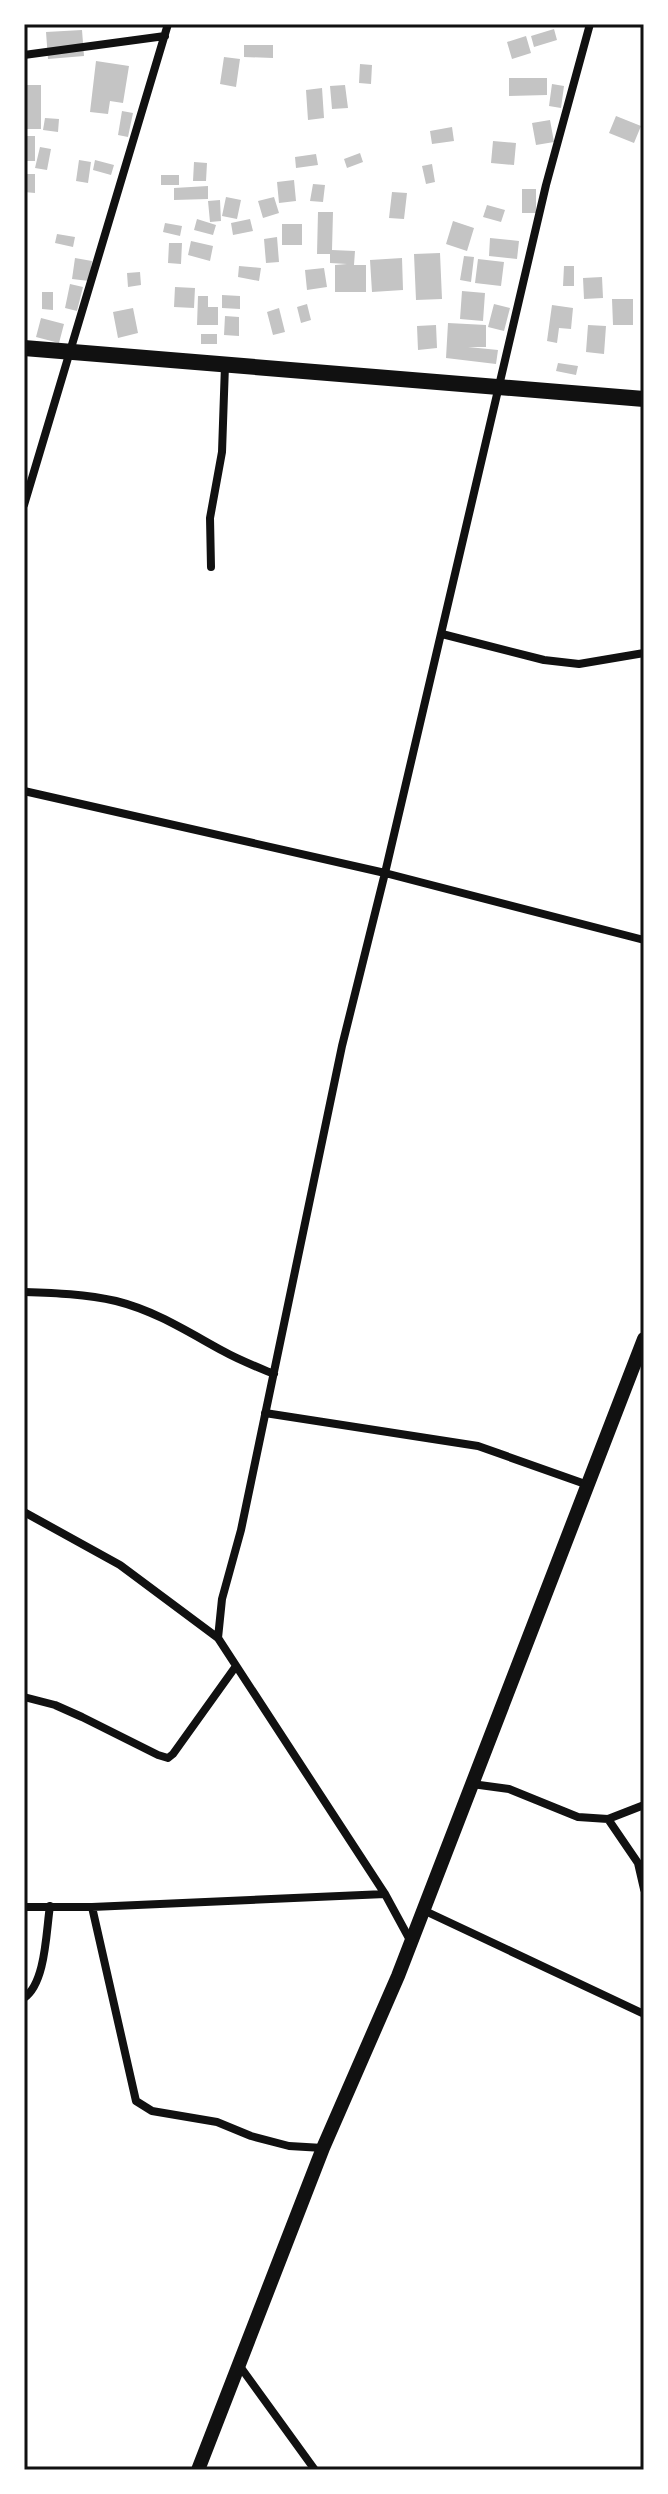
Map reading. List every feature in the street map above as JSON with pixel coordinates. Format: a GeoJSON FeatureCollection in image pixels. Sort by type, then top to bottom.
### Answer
{"type":"FeatureCollection","features":[{"type":"Feature","properties":{"kind":"main road"},"geometry":{"type":"LineString","coordinates":[[24,348],[644,399]]}},
{"type":"Feature","properties":{"kind":"main road"},"geometry":{"type":"LineString","coordinates":[[201,2469],[323,2148],[411,1941],[644,1339]]}},
{"type":"Feature","properties":{"kind":"street"},"geometry":{"type":"LineString","coordinates":[[24,505],[168,24]]}},
{"type":"Feature","properties":{"kind":"street"},"geometry":{"type":"LineString","coordinates":[[218,1638],[222,1599],[241,1530],[338,1060],[501,386],[546,185],[590,24]]}},
{"type":"Feature","properties":{"kind":"street"},"geometry":{"type":"LineString","coordinates":[[24,55],[165,36]]}},
{"type":"Feature","properties":{"kind":"street"},"geometry":{"type":"LineString","coordinates":[[211,567],[210,518],[222,452],[225,363]]}},
{"type":"Feature","properties":{"kind":"street"},"geometry":{"type":"LineString","coordinates":[[442,634],[544,660],[579,664],[644,653]]}},
{"type":"Feature","properties":{"kind":"street"},"geometry":{"type":"LineString","coordinates":[[24,791],[385,873],[644,940]]}},
{"type":"Feature","properties":{"kind":"street"},"geometry":{"type":"LineString","coordinates":[[24,1292],[115,1301],[148,1311],[187,1329],[224,1352],[274,1374]]}},
{"type":"Feature","properties":{"kind":"street"},"geometry":{"type":"LineString","coordinates":[[265,1413],[478,1446],[588,1485]]}},
{"type":"Feature","properties":{"kind":"street"},"geometry":{"type":"LineString","coordinates":[[24,1512],[120,1565],[218,1638],[385,1894],[411,1941]]}},
{"type":"Feature","properties":{"kind":"street"},"geometry":{"type":"LineString","coordinates":[[24,1697],[55,1705],[168,1758],[236,1666]]}},
{"type":"Feature","properties":{"kind":"street"},"geometry":{"type":"LineString","coordinates":[[472,1784],[509,1789],[578,1817],[608,1819],[644,1805]]}},
{"type":"Feature","properties":{"kind":"street"},"geometry":{"type":"LineString","coordinates":[[608,1819],[638,1863],[644,1889]]}},
{"type":"Feature","properties":{"kind":"street"},"geometry":{"type":"LineString","coordinates":[[24,1907],[92,1907],[385,1894]]}},
{"type":"Feature","properties":{"kind":"street"},"geometry":{"type":"LineString","coordinates":[[24,1998],[32,1992],[40,1972],[50,1906]]}},
{"type":"Feature","properties":{"kind":"street"},"geometry":{"type":"LineString","coordinates":[[92,1907],[136,2101],[152,2111],[217,2122],[251,2136],[289,2146],[323,2148]]}},
{"type":"Feature","properties":{"kind":"street"},"geometry":{"type":"LineString","coordinates":[[423,1910],[644,2014]]}},
{"type":"Feature","properties":{"kind":"street"},"geometry":{"type":"LineString","coordinates":[[239,2364],[315,2470]]}},
{"type":"Feature","properties":{"kind":"building"},"geometry":{"type":"Polygon","coordinates":[[[554,29],[557,40],[534,47],[531,36],[554,29]]]}},
{"type":"Feature","properties":{"kind":"building"},"geometry":{"type":"Polygon","coordinates":[[[82,30],[84,56],[48,59],[46,32],[82,30]]]}},
{"type":"Feature","properties":{"kind":"building"},"geometry":{"type":"Polygon","coordinates":[[[526,36],[531,53],[512,59],[507,42],[526,36]]]}},
{"type":"Feature","properties":{"kind":"building"},"geometry":{"type":"Polygon","coordinates":[[[244,45],[273,45],[273,58],[244,57],[244,45]]]}},
{"type":"Feature","properties":{"kind":"building"},"geometry":{"type":"Polygon","coordinates":[[[224,57],[240,59],[236,87],[220,84],[224,57]]]}},
{"type":"Feature","properties":{"kind":"building"},"geometry":{"type":"Polygon","coordinates":[[[96,61],[129,66],[123,103],[110,101],[108,114],[90,112],[96,61]]]}},
{"type":"Feature","properties":{"kind":"building"},"geometry":{"type":"Polygon","coordinates":[[[360,64],[372,65],[371,84],[359,83],[360,64]]]}},
{"type":"Feature","properties":{"kind":"building"},"geometry":{"type":"Polygon","coordinates":[[[509,78],[547,78],[547,95],[509,96],[509,78]]]}},
{"type":"Feature","properties":{"kind":"building"},"geometry":{"type":"Polygon","coordinates":[[[552,84],[564,86],[561,108],[549,106],[552,84]]]}},
{"type":"Feature","properties":{"kind":"building"},"geometry":{"type":"Polygon","coordinates":[[[24,85],[41,85],[41,129],[24,129],[24,85]]]}},
{"type":"Feature","properties":{"kind":"building"},"geometry":{"type":"Polygon","coordinates":[[[345,85],[348,108],[332,109],[330,86],[345,85]]]}},
{"type":"Feature","properties":{"kind":"building"},"geometry":{"type":"Polygon","coordinates":[[[322,88],[324,118],[308,120],[306,90],[322,88]]]}},
{"type":"Feature","properties":{"kind":"building"},"geometry":{"type":"Polygon","coordinates":[[[122,111],[133,113],[128,137],[118,135],[122,111]]]}},
{"type":"Feature","properties":{"kind":"building"},"geometry":{"type":"Polygon","coordinates":[[[616,116],[641,126],[634,143],[609,133],[616,116]]]}},
{"type":"Feature","properties":{"kind":"building"},"geometry":{"type":"Polygon","coordinates":[[[45,118],[59,119],[58,132],[43,130],[45,118]]]}},
{"type":"Feature","properties":{"kind":"building"},"geometry":{"type":"Polygon","coordinates":[[[550,120],[554,142],[536,145],[532,123],[550,120]]]}},
{"type":"Feature","properties":{"kind":"building"},"geometry":{"type":"Polygon","coordinates":[[[452,127],[454,141],[432,144],[430,131],[452,127]]]}},
{"type":"Feature","properties":{"kind":"building"},"geometry":{"type":"Polygon","coordinates":[[[24,136],[35,136],[35,161],[24,161],[24,136]]]}},
{"type":"Feature","properties":{"kind":"building"},"geometry":{"type":"Polygon","coordinates":[[[493,141],[516,143],[514,165],[491,163],[493,141]]]}},
{"type":"Feature","properties":{"kind":"building"},"geometry":{"type":"Polygon","coordinates":[[[40,147],[51,149],[47,170],[35,168],[40,147]]]}},
{"type":"Feature","properties":{"kind":"building"},"geometry":{"type":"Polygon","coordinates":[[[360,153],[363,162],[347,168],[344,159],[360,153]]]}},
{"type":"Feature","properties":{"kind":"building"},"geometry":{"type":"Polygon","coordinates":[[[316,154],[318,165],[296,168],[295,157],[316,154]]]}},
{"type":"Feature","properties":{"kind":"building"},"geometry":{"type":"Polygon","coordinates":[[[79,160],[91,162],[88,183],[76,181],[79,160]]]}},
{"type":"Feature","properties":{"kind":"building"},"geometry":{"type":"Polygon","coordinates":[[[95,160],[114,165],[111,175],[93,170],[95,160]]]}},
{"type":"Feature","properties":{"kind":"building"},"geometry":{"type":"Polygon","coordinates":[[[194,162],[207,163],[206,181],[193,181],[194,162]]]}},
{"type":"Feature","properties":{"kind":"building"},"geometry":{"type":"Polygon","coordinates":[[[432,164],[435,182],[426,184],[422,166],[432,164]]]}},
{"type":"Feature","properties":{"kind":"building"},"geometry":{"type":"Polygon","coordinates":[[[24,174],[35,174],[35,193],[24,192],[24,174]]]}},
{"type":"Feature","properties":{"kind":"building"},"geometry":{"type":"Polygon","coordinates":[[[161,175],[179,175],[179,185],[161,185],[161,175]]]}},
{"type":"Feature","properties":{"kind":"building"},"geometry":{"type":"Polygon","coordinates":[[[294,180],[296,201],[279,203],[277,182],[294,180]]]}},
{"type":"Feature","properties":{"kind":"building"},"geometry":{"type":"Polygon","coordinates":[[[313,184],[325,185],[323,202],[310,201],[313,184]]]}},
{"type":"Feature","properties":{"kind":"building"},"geometry":{"type":"Polygon","coordinates":[[[208,186],[208,199],[174,200],[174,188],[208,186]]]}},
{"type":"Feature","properties":{"kind":"building"},"geometry":{"type":"Polygon","coordinates":[[[522,189],[536,189],[536,213],[522,213],[522,189]]]}},
{"type":"Feature","properties":{"kind":"building"},"geometry":{"type":"Polygon","coordinates":[[[392,192],[407,193],[404,219],[389,218],[392,192]]]}},
{"type":"Feature","properties":{"kind":"building"},"geometry":{"type":"Polygon","coordinates":[[[226,197],[241,200],[237,219],[222,216],[226,197]]]}},
{"type":"Feature","properties":{"kind":"building"},"geometry":{"type":"Polygon","coordinates":[[[274,197],[279,213],[263,218],[258,201],[274,197]]]}},
{"type":"Feature","properties":{"kind":"building"},"geometry":{"type":"Polygon","coordinates":[[[220,200],[221,221],[210,222],[208,201],[220,200]]]}},
{"type":"Feature","properties":{"kind":"building"},"geometry":{"type":"Polygon","coordinates":[[[487,205],[505,210],[501,222],[483,217],[487,205]]]}},
{"type":"Feature","properties":{"kind":"building"},"geometry":{"type":"Polygon","coordinates":[[[318,212],[333,212],[332,250],[355,251],[354,265],[366,265],[366,292],[335,292],[335,265],[347,264],[330,263],[330,254],[317,254],[318,212]]]}},
{"type":"Feature","properties":{"kind":"building"},"geometry":{"type":"Polygon","coordinates":[[[197,219],[216,225],[213,235],[194,230],[197,219]]]}},
{"type":"Feature","properties":{"kind":"building"},"geometry":{"type":"Polygon","coordinates":[[[250,219],[253,231],[233,235],[231,223],[250,219]]]}},
{"type":"Feature","properties":{"kind":"building"},"geometry":{"type":"Polygon","coordinates":[[[453,221],[474,228],[467,251],[446,244],[453,221]]]}},
{"type":"Feature","properties":{"kind":"building"},"geometry":{"type":"Polygon","coordinates":[[[165,223],[182,226],[180,236],[163,232],[165,223]]]}},
{"type":"Feature","properties":{"kind":"building"},"geometry":{"type":"Polygon","coordinates":[[[282,224],[302,224],[302,245],[282,245],[282,224]]]}},
{"type":"Feature","properties":{"kind":"building"},"geometry":{"type":"Polygon","coordinates":[[[57,234],[75,237],[73,247],[55,243],[57,234]]]}},
{"type":"Feature","properties":{"kind":"building"},"geometry":{"type":"Polygon","coordinates":[[[277,237],[279,262],[266,263],[264,239],[277,237]]]}},
{"type":"Feature","properties":{"kind":"building"},"geometry":{"type":"Polygon","coordinates":[[[490,238],[519,241],[517,259],[489,256],[490,238]]]}},
{"type":"Feature","properties":{"kind":"building"},"geometry":{"type":"Polygon","coordinates":[[[191,241],[213,246],[210,261],[188,255],[191,241]]]}},
{"type":"Feature","properties":{"kind":"building"},"geometry":{"type":"Polygon","coordinates":[[[169,243],[182,243],[181,264],[168,263],[169,243]]]}},
{"type":"Feature","properties":{"kind":"building"},"geometry":{"type":"Polygon","coordinates":[[[440,253],[442,299],[416,300],[414,254],[440,253]]]}},
{"type":"Feature","properties":{"kind":"building"},"geometry":{"type":"Polygon","coordinates":[[[464,256],[474,257],[471,282],[460,280],[464,256]]]}},
{"type":"Feature","properties":{"kind":"building"},"geometry":{"type":"Polygon","coordinates":[[[75,258],[92,261],[89,281],[72,279],[75,258]]]}},
{"type":"Feature","properties":{"kind":"building"},"geometry":{"type":"Polygon","coordinates":[[[402,258],[403,290],[372,292],[370,260],[402,258]]]}},
{"type":"Feature","properties":{"kind":"building"},"geometry":{"type":"Polygon","coordinates":[[[478,259],[504,262],[501,286],[475,283],[478,259]]]}},
{"type":"Feature","properties":{"kind":"building"},"geometry":{"type":"Polygon","coordinates":[[[239,266],[261,268],[259,281],[238,277],[239,266]]]}},
{"type":"Feature","properties":{"kind":"building"},"geometry":{"type":"Polygon","coordinates":[[[564,266],[574,266],[574,286],[563,286],[564,266]]]}},
{"type":"Feature","properties":{"kind":"building"},"geometry":{"type":"Polygon","coordinates":[[[324,268],[327,287],[307,290],[305,270],[324,268]]]}},
{"type":"Feature","properties":{"kind":"building"},"geometry":{"type":"Polygon","coordinates":[[[140,272],[141,285],[128,287],[127,273],[140,272]]]}},
{"type":"Feature","properties":{"kind":"building"},"geometry":{"type":"Polygon","coordinates":[[[602,277],[603,298],[584,299],[583,278],[602,277]]]}},
{"type":"Feature","properties":{"kind":"building"},"geometry":{"type":"Polygon","coordinates":[[[70,284],[83,287],[77,311],[65,308],[70,284]]]}},
{"type":"Feature","properties":{"kind":"building"},"geometry":{"type":"Polygon","coordinates":[[[175,287],[195,288],[194,308],[174,307],[175,287]]]}},
{"type":"Feature","properties":{"kind":"building"},"geometry":{"type":"Polygon","coordinates":[[[462,291],[485,293],[483,321],[460,319],[462,291]]]}},
{"type":"Feature","properties":{"kind":"building"},"geometry":{"type":"Polygon","coordinates":[[[42,292],[53,292],[53,310],[42,309],[42,292]]]}},
{"type":"Feature","properties":{"kind":"building"},"geometry":{"type":"Polygon","coordinates":[[[222,295],[240,296],[240,309],[222,308],[222,295]]]}},
{"type":"Feature","properties":{"kind":"building"},"geometry":{"type":"Polygon","coordinates":[[[198,296],[208,296],[208,307],[218,307],[218,325],[197,325],[198,296]]]}},
{"type":"Feature","properties":{"kind":"building"},"geometry":{"type":"Polygon","coordinates":[[[612,299],[633,299],[633,325],[613,325],[612,299]]]}},
{"type":"Feature","properties":{"kind":"building"},"geometry":{"type":"Polygon","coordinates":[[[307,304],[311,320],[301,323],[297,307],[307,304]]]}},
{"type":"Feature","properties":{"kind":"building"},"geometry":{"type":"Polygon","coordinates":[[[494,304],[510,308],[504,331],[488,327],[494,304]]]}},
{"type":"Feature","properties":{"kind":"building"},"geometry":{"type":"Polygon","coordinates":[[[552,305],[573,308],[571,329],[559,328],[557,343],[547,341],[552,305]]]}},
{"type":"Feature","properties":{"kind":"building"},"geometry":{"type":"Polygon","coordinates":[[[133,308],[138,333],[118,338],[113,312],[133,308]]]}},
{"type":"Feature","properties":{"kind":"building"},"geometry":{"type":"Polygon","coordinates":[[[279,308],[285,332],[273,335],[267,312],[279,308]]]}},
{"type":"Feature","properties":{"kind":"building"},"geometry":{"type":"Polygon","coordinates":[[[225,316],[239,317],[239,336],[224,335],[225,316]]]}},
{"type":"Feature","properties":{"kind":"building"},"geometry":{"type":"Polygon","coordinates":[[[41,318],[64,324],[59,343],[36,337],[41,318]]]}},
{"type":"Feature","properties":{"kind":"building"},"geometry":{"type":"Polygon","coordinates":[[[448,323],[486,325],[486,347],[468,347],[498,350],[496,364],[446,358],[448,323]]]}},
{"type":"Feature","properties":{"kind":"building"},"geometry":{"type":"Polygon","coordinates":[[[436,325],[437,348],[418,350],[417,326],[436,325]]]}},
{"type":"Feature","properties":{"kind":"building"},"geometry":{"type":"Polygon","coordinates":[[[588,325],[606,326],[604,354],[586,352],[588,325]]]}},
{"type":"Feature","properties":{"kind":"building"},"geometry":{"type":"Polygon","coordinates":[[[201,334],[217,334],[217,344],[201,344],[201,334]]]}},
{"type":"Feature","properties":{"kind":"building"},"geometry":{"type":"Polygon","coordinates":[[[558,363],[578,366],[576,375],[556,371],[558,363]]]}}]}
